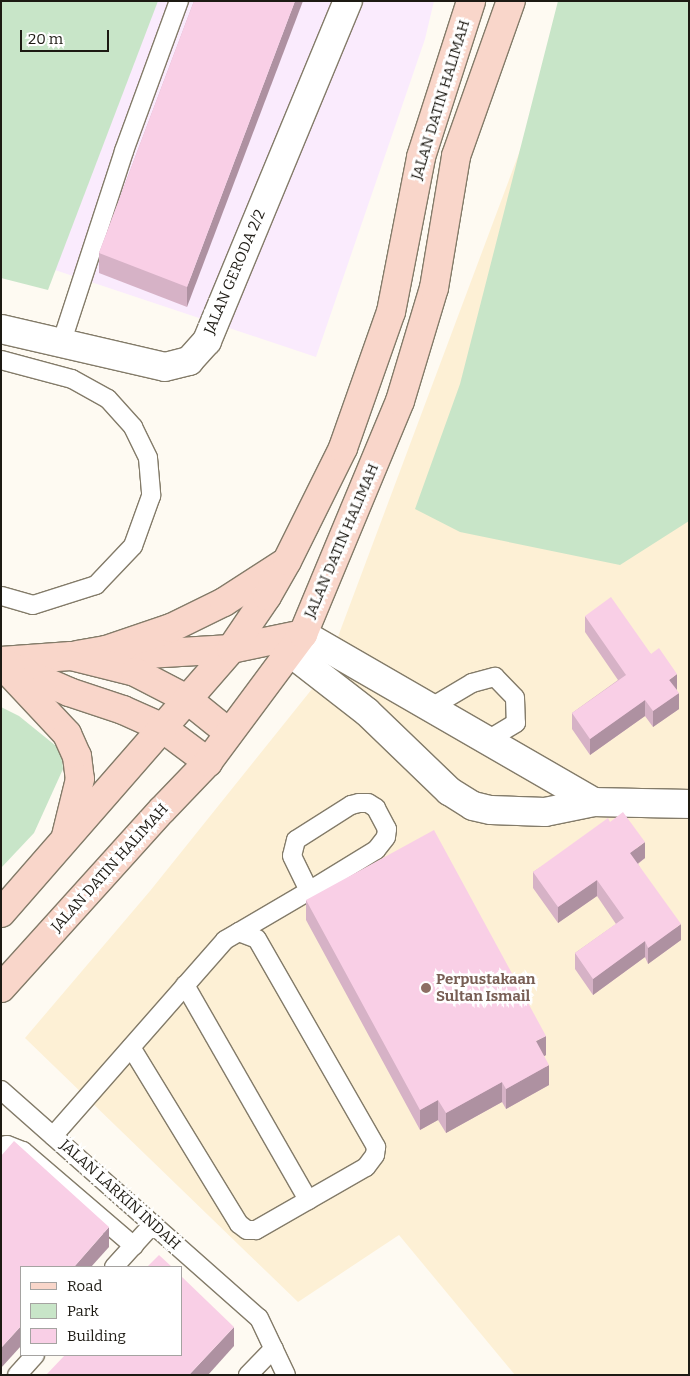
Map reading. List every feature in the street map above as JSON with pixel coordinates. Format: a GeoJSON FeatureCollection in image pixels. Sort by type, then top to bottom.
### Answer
{"type":"FeatureCollection","features":[{"type":"Feature","properties":{"kind":"main road","name":"JALAN DATIN HALIMAH"},"geometry":{"type":"LineString","coordinates":[[1,913],[231,648],[251,620],[287,561],[343,448],[391,312],[421,157],[471,1]]}},
{"type":"Feature","properties":{"kind":"main road","name":"JALAN DATIN HALIMAH"},"geometry":{"type":"LineString","coordinates":[[1,988],[162,810],[208,762],[230,733],[289,642],[400,401],[434,288],[456,156],[511,1]]}},
{"type":"Feature","properties":{"kind":"main road"},"geometry":{"type":"LineString","coordinates":[[1,662],[71,656],[106,650],[171,628],[224,602],[287,561]]}},
{"type":"Feature","properties":{"kind":"main road"},"geometry":{"type":"LineString","coordinates":[[251,620],[289,642]]}},
{"type":"Feature","properties":{"kind":"main road"},"geometry":{"type":"LineString","coordinates":[[106,650],[147,654],[289,642]]}},
{"type":"Feature","properties":{"kind":"main road"},"geometry":{"type":"LineString","coordinates":[[71,656],[135,672],[187,699],[230,733]]}},
{"type":"Feature","properties":{"kind":"main road"},"geometry":{"type":"LineString","coordinates":[[1,662],[70,692],[123,710],[161,728],[208,762]]}},
{"type":"Feature","properties":{"kind":"main road"},"geometry":{"type":"LineString","coordinates":[[1,662],[67,734],[77,756],[80,779],[65,840]]}},
{"type":"Feature","properties":{"kind":"street","name":"JALAN GERODA 2/2"},"geometry":{"type":"LineString","coordinates":[[1,329],[165,367],[189,361],[207,341],[348,1]]}},
{"type":"Feature","properties":{"kind":"street"},"geometry":{"type":"LineString","coordinates":[[289,642],[430,708],[594,802]]}},
{"type":"Feature","properties":{"kind":"street"},"geometry":{"type":"LineString","coordinates":[[289,642],[367,712],[449,791],[473,806],[491,810],[545,812],[594,802],[689,804]]}},
{"type":"Feature","properties":{"kind":"lane"},"geometry":{"type":"LineString","coordinates":[[62,344],[124,151],[179,1]]}},
{"type":"Feature","properties":{"kind":"lane"},"geometry":{"type":"LineString","coordinates":[[1,360],[72,378],[108,399],[133,426],[148,458],[151,496],[133,546],[96,585],[33,605],[1,596]]}},
{"type":"Feature","properties":{"kind":"lane"},"geometry":{"type":"LineString","coordinates":[[430,708],[472,683],[495,677],[515,698],[516,723],[488,740]]}},
{"type":"Feature","properties":{"kind":"lane"},"geometry":{"type":"LineString","coordinates":[[53,1136],[225,940],[309,891],[382,845],[387,829],[376,808],[359,803],[350,806],[296,840],[292,856],[309,891]]}},
{"type":"Feature","properties":{"kind":"lane"},"geometry":{"type":"LineString","coordinates":[[131,1047],[239,1224],[247,1230],[256,1230],[366,1167],[375,1155],[376,1147],[257,939],[239,932]]}},
{"type":"Feature","properties":{"kind":"lane"},"geometry":{"type":"LineString","coordinates":[[185,985],[308,1200]]}},
{"type":"Feature","properties":{"kind":"lane","name":"JALAN LARKIN INDAH"},"geometry":{"type":"LineString","coordinates":[[1,1090],[259,1318],[286,1375]]}},
{"type":"Feature","properties":{"kind":"lane"},"geometry":{"type":"LineString","coordinates":[[1,1146],[7,1145],[23,1151],[134,1246]]}},
{"type":"Feature","properties":{"kind":"lane"},"geometry":{"type":"LineString","coordinates":[[115,1266],[153,1224]]}},
{"type":"Feature","properties":{"kind":"lane"},"geometry":{"type":"LineString","coordinates":[[248,1375],[274,1348]]}},
{"type":"Feature","properties":{"kind":"lane"},"geometry":{"type":"LineString","coordinates":[[17,1375],[34,1356]]}},
{"type":"Feature","properties":{"kind":"shaded area"},"geometry":{"type":"Polygon","coordinates":[[[124,1],[434,1],[425,39],[316,357],[34,263],[124,1]]]}},
{"type":"Feature","properties":{"kind":"shaded area"},"geometry":{"type":"Polygon","coordinates":[[[576,1],[689,1],[689,1375],[515,1375],[399,1235],[298,1302],[25,1038],[150,891],[324,674],[576,1]]]}},
{"type":"Feature","properties":{"kind":"green space"},"geometry":{"type":"Polygon","coordinates":[[[1,1],[158,1],[48,290],[1,278],[1,1]]]}},
{"type":"Feature","properties":{"kind":"green space"},"geometry":{"type":"Polygon","coordinates":[[[558,1],[689,1],[689,521],[620,565],[460,532],[415,509],[460,384],[558,1]]]}},
{"type":"Feature","properties":{"kind":"green space"},"geometry":{"type":"Polygon","coordinates":[[[1,707],[19,716],[61,750],[63,769],[34,833],[1,868],[1,707]]]}},
{"type":"Feature","properties":{"kind":"building"},"geometry":{"type":"Polygon","coordinates":[[[194,1],[295,1],[187,287],[99,253],[194,1]]]}},
{"type":"Feature","properties":{"kind":"building"},"geometry":{"type":"Polygon","coordinates":[[[611,597],[651,654],[659,648],[677,674],[669,680],[679,693],[653,711],[645,700],[590,739],[572,713],[626,675],[585,616],[611,597]]]}},
{"type":"Feature","properties":{"kind":"building"},"geometry":{"type":"Polygon","coordinates":[[[623,812],[645,842],[630,853],[681,924],[648,948],[645,941],[593,979],[575,953],[624,918],[597,880],[558,907],[533,872],[608,818],[610,822],[623,812]]]}},
{"type":"Feature","properties":{"kind":"building","name":"Perpustakaan Sultan Ismail"},"geometry":{"type":"Polygon","coordinates":[[[434,830],[546,1036],[536,1041],[549,1065],[506,1089],[502,1082],[446,1113],[438,1100],[420,1110],[306,900],[434,830]]]}},
{"type":"Feature","properties":{"kind":"building"},"geometry":{"type":"Polygon","coordinates":[[[14,1141],[109,1227],[75,1266],[20,1266],[20,1327],[1,1348],[1,1156],[14,1141]]]}},
{"type":"Feature","properties":{"kind":"building"},"geometry":{"type":"Polygon","coordinates":[[[159,1255],[171,1266],[148,1266],[159,1255]]]}},
{"type":"Feature","properties":{"kind":"building"},"geometry":{"type":"Polygon","coordinates":[[[182,1277],[234,1327],[189,1375],[46,1375],[64,1356],[182,1356],[182,1277]]]}},
{"type":"Feature","properties":{"kind":"place","name":"Perpustakaan Sultan Ismail"},"geometry":{"type":"Point","coordinates":[426,988]}}]}
